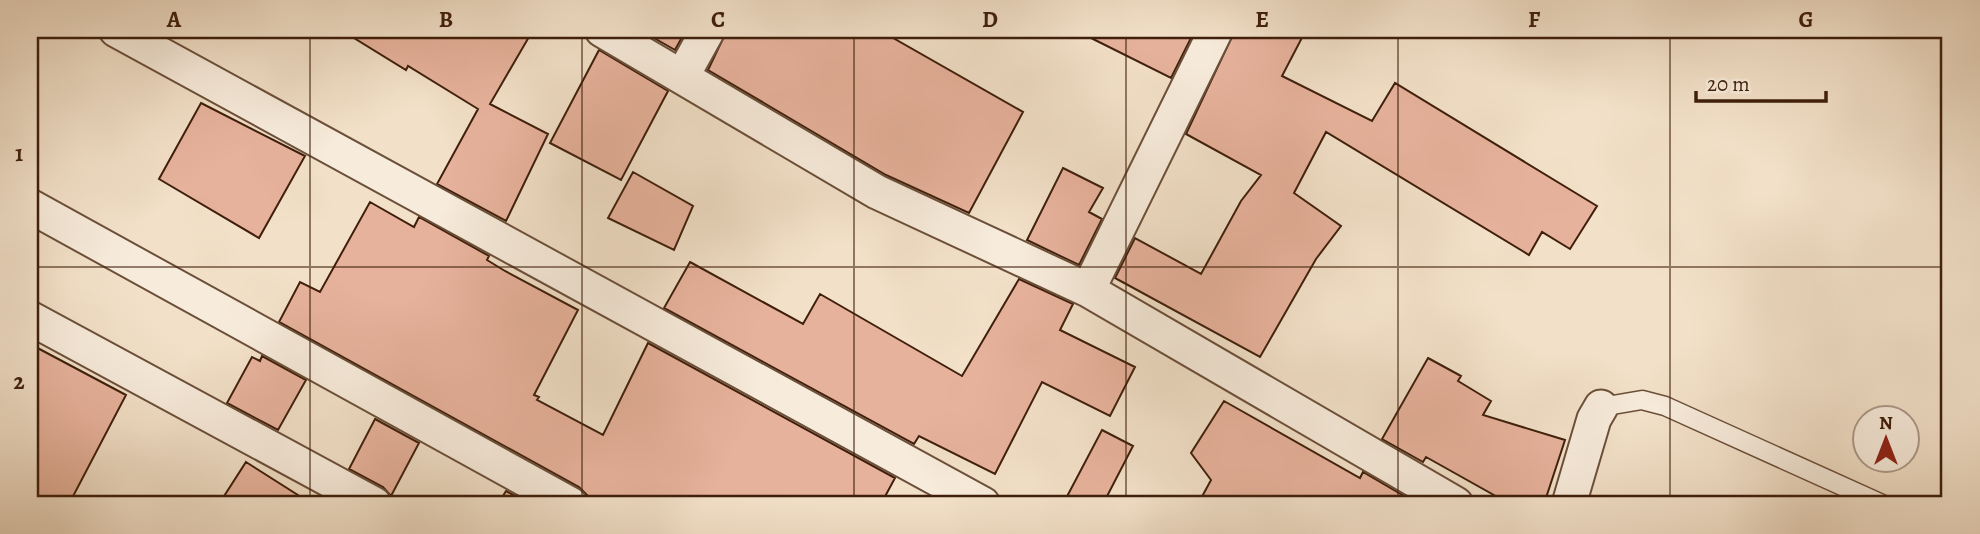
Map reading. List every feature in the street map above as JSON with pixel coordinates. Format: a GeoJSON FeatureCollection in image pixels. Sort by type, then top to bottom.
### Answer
{"type":"FeatureCollection","features":[{"type":"Feature","properties":{"kind":"street"},"geometry":{"type":"LineString","coordinates":[[116,30],[983,504]]}},
{"type":"Feature","properties":{"kind":"street"},"geometry":{"type":"LineString","coordinates":[[602,30],[683,75],[877,192],[1088,289],[1456,504]]}},
{"type":"Feature","properties":{"kind":"street"},"geometry":{"type":"LineString","coordinates":[[683,75],[708,30]]}},
{"type":"Feature","properties":{"kind":"street"},"geometry":{"type":"LineString","coordinates":[[1088,289],[1216,30]]}},
{"type":"Feature","properties":{"kind":"street"},"geometry":{"type":"LineString","coordinates":[[30,206],[570,504]]}},
{"type":"Feature","properties":{"kind":"street"},"geometry":{"type":"LineString","coordinates":[[30,318],[374,504]]}},
{"type":"Feature","properties":{"kind":"street"},"geometry":{"type":"LineString","coordinates":[[1569,504],[1594,418],[1601,407]]}},
{"type":"Feature","properties":{"kind":"lane"},"geometry":{"type":"LineString","coordinates":[[1601,407],[1642,400],[1665,406],[1882,504]]}},
{"type":"Feature","properties":{"kind":"building"},"geometry":{"type":"Polygon","coordinates":[[[341,30],[533,30],[490,104],[548,134],[506,221],[437,184],[478,109],[408,66],[406,70],[341,30]]]}},
{"type":"Feature","properties":{"kind":"building"},"geometry":{"type":"Polygon","coordinates":[[[640,30],[686,30],[675,50],[640,30]]]}},
{"type":"Feature","properties":{"kind":"building"},"geometry":{"type":"Polygon","coordinates":[[[727,30],[879,30],[1023,112],[969,213],[886,175],[708,70],[727,30]]]}},
{"type":"Feature","properties":{"kind":"building"},"geometry":{"type":"Polygon","coordinates":[[[1075,30],[1179,30],[1192,36],[1171,78],[1075,30]]]}},
{"type":"Feature","properties":{"kind":"building"},"geometry":{"type":"Polygon","coordinates":[[[1235,30],[1306,30],[1282,76],[1372,121],[1395,83],[1597,206],[1570,249],[1542,232],[1529,255],[1326,132],[1294,193],[1341,226],[1316,259],[1260,357],[1115,278],[1135,238],[1201,274],[1241,201],[1261,175],[1186,134],[1235,30]]]}},
{"type":"Feature","properties":{"kind":"building"},"geometry":{"type":"Polygon","coordinates":[[[599,50],[668,91],[621,180],[550,143],[599,50]]]}},
{"type":"Feature","properties":{"kind":"building"},"geometry":{"type":"Polygon","coordinates":[[[201,103],[305,156],[259,238],[159,179],[201,103]]]}},
{"type":"Feature","properties":{"kind":"building"},"geometry":{"type":"Polygon","coordinates":[[[1063,168],[1103,188],[1089,212],[1102,219],[1079,265],[1027,240],[1063,168]]]}},
{"type":"Feature","properties":{"kind":"building"},"geometry":{"type":"Polygon","coordinates":[[[633,172],[693,206],[674,250],[608,218],[633,172]]]}},
{"type":"Feature","properties":{"kind":"building"},"geometry":{"type":"Polygon","coordinates":[[[370,202],[414,227],[419,217],[489,256],[487,260],[505,271],[578,310],[534,395],[539,397],[537,400],[603,435],[648,343],[895,478],[881,504],[589,504],[587,495],[579,487],[279,322],[300,282],[320,292],[370,202]]]}},
{"type":"Feature","properties":{"kind":"building"},"geometry":{"type":"Polygon","coordinates":[[[690,262],[803,324],[820,294],[962,376],[1019,279],[1073,304],[1060,330],[1135,367],[1110,416],[1042,382],[995,474],[919,436],[914,444],[664,308],[690,262]]]}},
{"type":"Feature","properties":{"kind":"building"},"geometry":{"type":"Polygon","coordinates":[[[30,344],[126,395],[69,504],[30,504],[30,344]]]}},
{"type":"Feature","properties":{"kind":"building"},"geometry":{"type":"Polygon","coordinates":[[[262,356],[306,380],[278,430],[227,403],[252,357],[260,361],[262,356]]]}},
{"type":"Feature","properties":{"kind":"building"},"geometry":{"type":"Polygon","coordinates":[[[1428,358],[1461,376],[1458,381],[1491,401],[1483,415],[1565,440],[1544,504],[1510,504],[1426,457],[1423,462],[1382,439],[1428,358]]]}},
{"type":"Feature","properties":{"kind":"building"},"geometry":{"type":"Polygon","coordinates":[[[1224,401],[1360,478],[1363,472],[1404,496],[1402,502],[1406,504],[1198,504],[1211,480],[1191,453],[1224,401]]]}},
{"type":"Feature","properties":{"kind":"building"},"geometry":{"type":"Polygon","coordinates":[[[375,419],[419,443],[391,496],[383,487],[349,469],[375,419]]]}},
{"type":"Feature","properties":{"kind":"building"},"geometry":{"type":"Polygon","coordinates":[[[1102,430],[1133,446],[1103,504],[1063,504],[1102,430]]]}},
{"type":"Feature","properties":{"kind":"building"},"geometry":{"type":"Polygon","coordinates":[[[246,462],[312,504],[219,504],[246,462]]]}},
{"type":"Feature","properties":{"kind":"building"},"geometry":{"type":"Polygon","coordinates":[[[506,491],[531,504],[498,504],[506,491]]]}}]}
